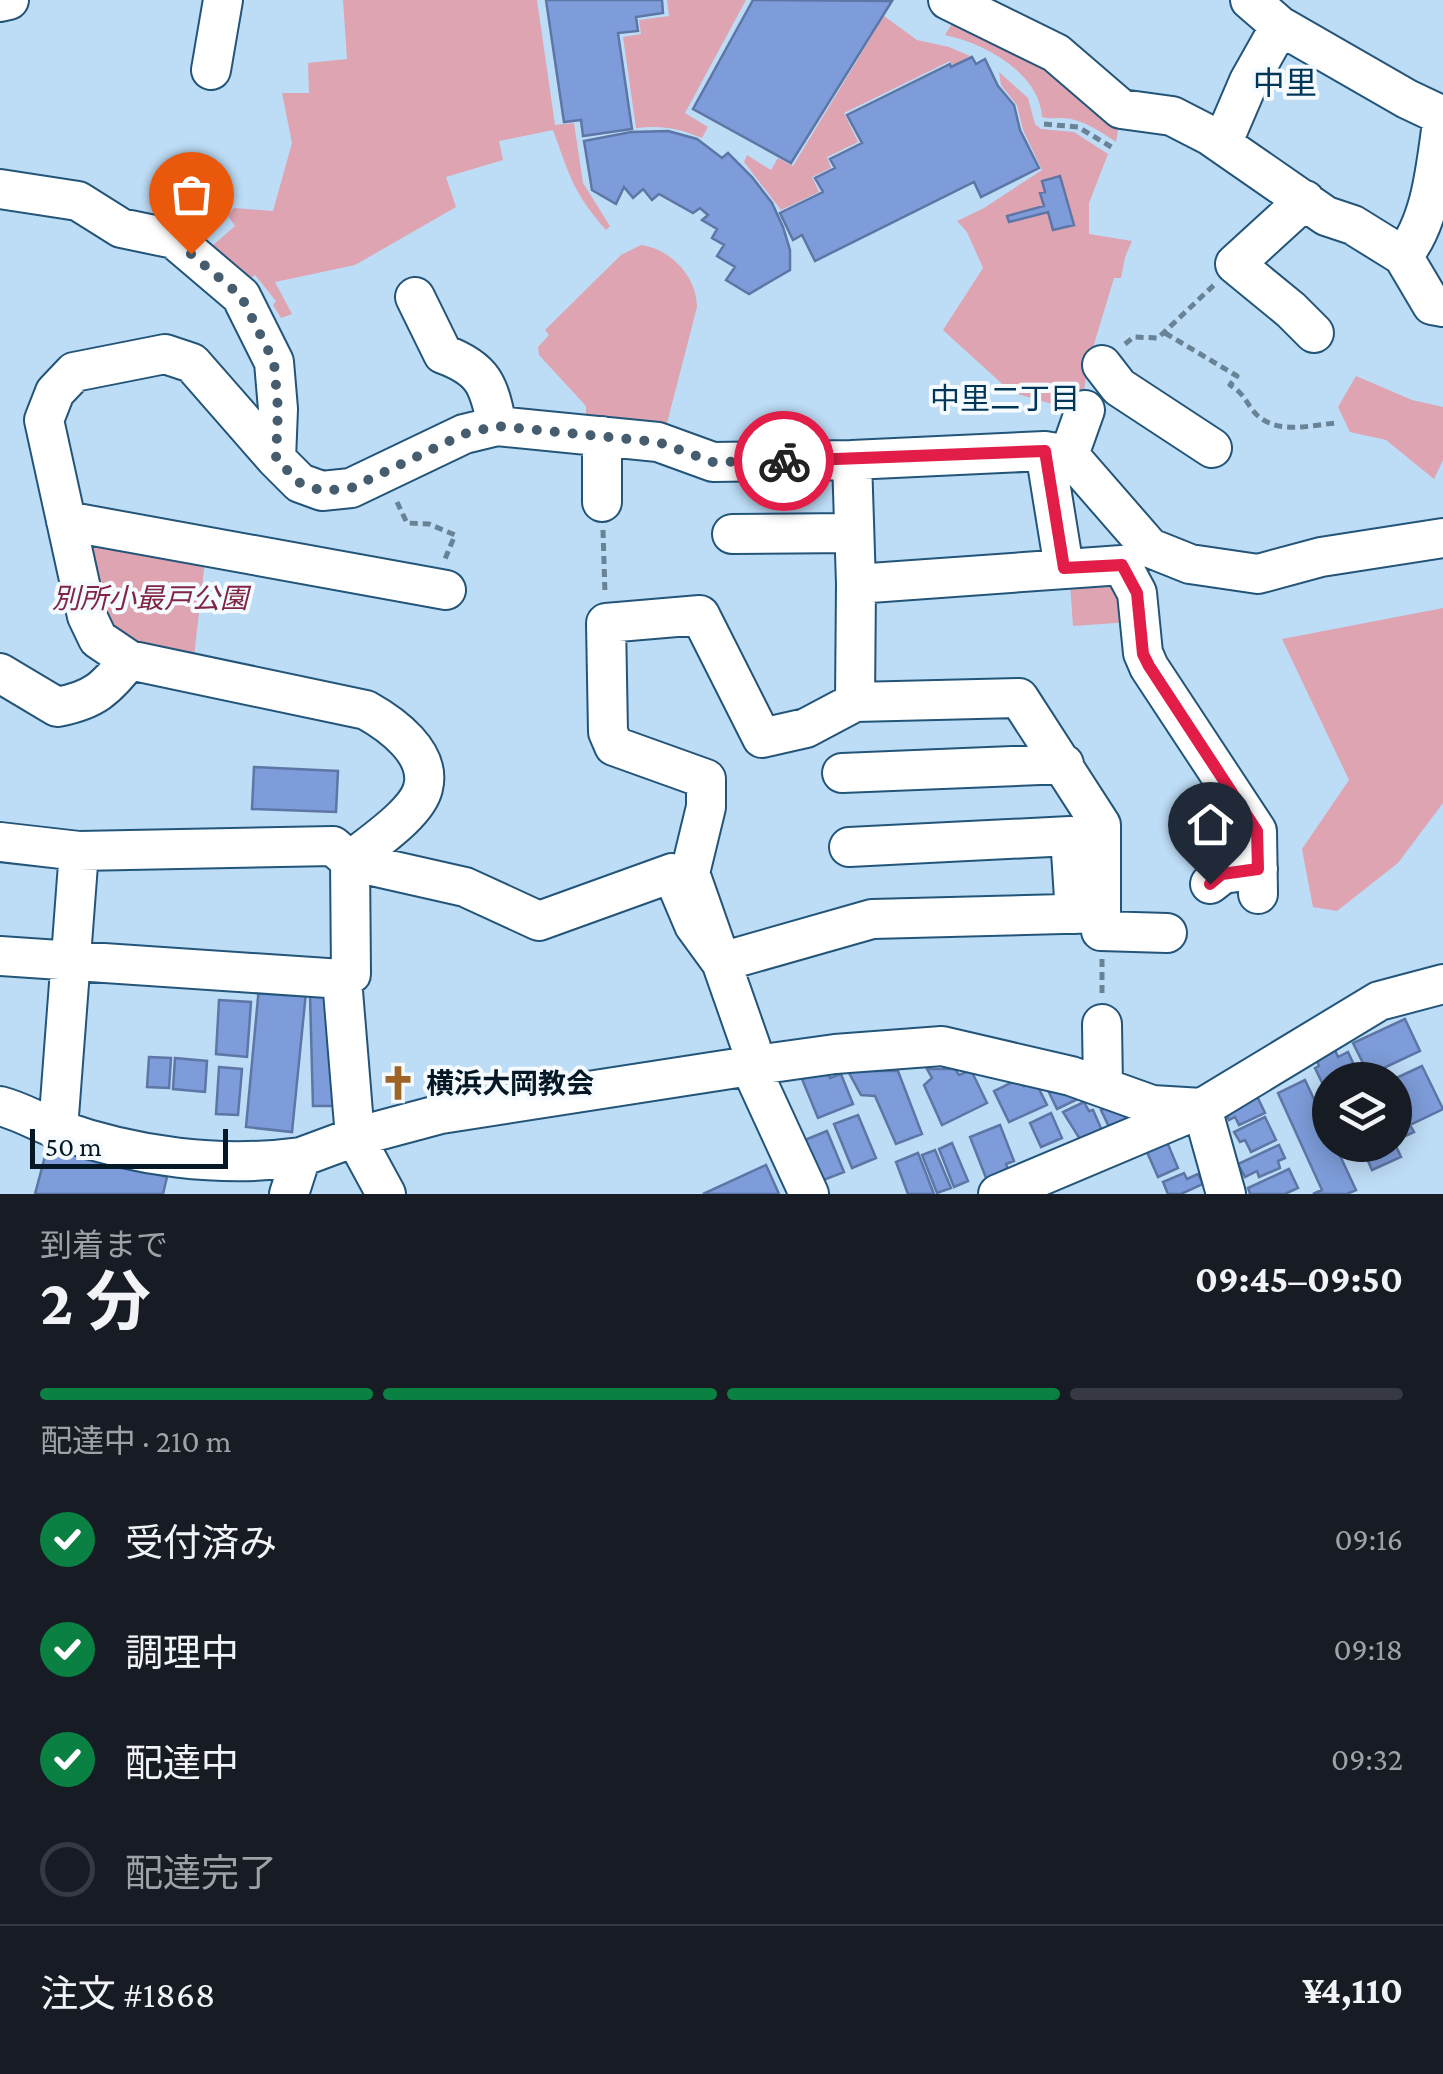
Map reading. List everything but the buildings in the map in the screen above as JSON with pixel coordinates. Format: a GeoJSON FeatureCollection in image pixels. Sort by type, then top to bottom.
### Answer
{"type":"FeatureCollection","features":[{"type":"Feature","properties":{"kind":"street"},"geometry":{"type":"LineString","coordinates":[[0,2],[10,0]]}},
{"type":"Feature","properties":{"kind":"street"},"geometry":{"type":"LineString","coordinates":[[210,70],[223,0]]}},
{"type":"Feature","properties":{"kind":"street"},"geometry":{"type":"LineString","coordinates":[[948,0],[1056,53],[1121,109],[1172,116],[1222,144],[1326,216],[1353,226],[1402,256],[1432,305],[1443,308]]}},
{"type":"Feature","properties":{"kind":"street"},"geometry":{"type":"LineString","coordinates":[[1250,0],[1280,26],[1443,116],[1434,181],[1414,241],[1402,256]]}},
{"type":"Feature","properties":{"kind":"street"},"geometry":{"type":"LineString","coordinates":[[1222,144],[1249,81],[1280,26]]}},
{"type":"Feature","properties":{"kind":"street"},"geometry":{"type":"LineString","coordinates":[[0,189],[78,202],[121,228],[174,239],[241,296],[274,362],[278,409],[276,459]]}},
{"type":"Feature","properties":{"kind":"street"},"geometry":{"type":"LineString","coordinates":[[1305,200],[1235,264],[1314,334]]}},
{"type":"Feature","properties":{"kind":"street"},"geometry":{"type":"LineString","coordinates":[[415,297],[443,354],[469,363],[489,388],[497,426]]}},
{"type":"Feature","properties":{"kind":"street"},"geometry":{"type":"LineString","coordinates":[[350,860],[408,812],[424,788],[412,745],[392,724],[366,710],[129,660],[98,639],[87,616],[44,420],[55,392],[74,372],[164,354],[192,363],[300,483],[322,491],[351,488],[464,434],[497,426],[658,442],[713,462],[1057,453],[1150,548],[1190,564],[1258,574],[1321,557],[1443,538]]}},
{"type":"Feature","properties":{"kind":"street"},"geometry":{"type":"LineString","coordinates":[[1102,365],[1119,387],[1212,448]]}},
{"type":"Feature","properties":{"kind":"street"},"geometry":{"type":"LineString","coordinates":[[1064,568],[1057,453],[1085,410]]}},
{"type":"Feature","properties":{"kind":"street"},"geometry":{"type":"LineString","coordinates":[[602,436],[602,502]]}},
{"type":"Feature","properties":{"kind":"street"},"geometry":{"type":"LineString","coordinates":[[852,460],[855,702]]}},
{"type":"Feature","properties":{"kind":"street"},"geometry":{"type":"LineString","coordinates":[[66,521],[439,588]]}},
{"type":"Feature","properties":{"kind":"street"},"geometry":{"type":"LineString","coordinates":[[732,534],[854,533]]}},
{"type":"Feature","properties":{"kind":"street"},"geometry":{"type":"LineString","coordinates":[[856,584],[1122,565],[1137,593],[1143,654],[1149,666],[1257,831],[1258,882],[1222,874],[1210,884]]}},
{"type":"Feature","properties":{"kind":"street"},"geometry":{"type":"LineString","coordinates":[[809,1194],[750,1066],[751,1046],[690,873],[706,807],[706,779],[614,746],[608,732],[606,623],[700,616],[762,738],[806,728],[855,702],[1019,698],[1101,825],[1092,919]]}},
{"type":"Feature","properties":{"kind":"street"},"geometry":{"type":"LineString","coordinates":[[0,673],[57,707],[87,701],[109,684],[129,660]]}},
{"type":"Feature","properties":{"kind":"street"},"geometry":{"type":"LineString","coordinates":[[842,772],[1064,764]]}},
{"type":"Feature","properties":{"kind":"street"},"geometry":{"type":"LineString","coordinates":[[720,962],[872,919],[911,883],[1070,836],[1092,919]]}},
{"type":"Feature","properties":{"kind":"street"},"geometry":{"type":"LineString","coordinates":[[0,842],[79,851],[333,846],[350,860],[465,887],[539,921],[672,873],[694,925],[720,962]]}},
{"type":"Feature","properties":{"kind":"street"},"geometry":{"type":"LineString","coordinates":[[849,847],[911,883],[1167,933]]}},
{"type":"Feature","properties":{"kind":"street"},"geometry":{"type":"LineString","coordinates":[[58,1129],[79,851]]}},
{"type":"Feature","properties":{"kind":"street"},"geometry":{"type":"LineString","coordinates":[[0,956],[342,979],[350,974],[350,860]]}},
{"type":"Feature","properties":{"kind":"street"},"geometry":{"type":"LineString","coordinates":[[342,979],[355,1137],[386,1194]]}},
{"type":"Feature","properties":{"kind":"street"},"geometry":{"type":"LineString","coordinates":[[998,1194],[1202,1108],[1379,1000],[1443,984]]}},
{"type":"Feature","properties":{"kind":"street"},"geometry":{"type":"LineString","coordinates":[[1102,1024],[1103,1087]]}},
{"type":"Feature","properties":{"kind":"street"},"geometry":{"type":"LineString","coordinates":[[0,1106],[58,1129],[136,1151],[220,1163],[301,1156],[441,1114],[836,1054],[942,1046],[1072,1076],[1152,1105],[1202,1108]]}},
{"type":"Feature","properties":{"kind":"street"},"geometry":{"type":"LineString","coordinates":[[1202,1108],[1226,1194]]}},
{"type":"Feature","properties":{"kind":"street"},"geometry":{"type":"LineString","coordinates":[[289,1194],[301,1156]]}},
{"type":"Feature","properties":{"kind":"path"},"geometry":{"type":"LineString","coordinates":[[1044,124],[1078,127],[1112,148]]}},
{"type":"Feature","properties":{"kind":"path"},"geometry":{"type":"LineString","coordinates":[[1102,365],[1134,337],[1158,338],[1165,333],[1235,264]]}},
{"type":"Feature","properties":{"kind":"path"},"geometry":{"type":"LineString","coordinates":[[1165,333],[1237,376],[1230,385],[1246,396],[1254,412],[1272,426],[1296,428],[1337,423]]}},
{"type":"Feature","properties":{"kind":"path"},"geometry":{"type":"LineString","coordinates":[[395,497],[407,523],[429,524],[455,536],[439,588]]}},
{"type":"Feature","properties":{"kind":"path"},"geometry":{"type":"LineString","coordinates":[[602,502],[606,623]]}},
{"type":"Feature","properties":{"kind":"path"},"geometry":{"type":"LineString","coordinates":[[1092,919],[1102,1024]]}},
{"type":"Feature","properties":{"kind":"green space"},"geometry":{"type":"Polygon","coordinates":[[[343,0],[537,0],[555,125],[574,123],[583,183],[610,226],[606,230],[579,193],[553,130],[499,141],[503,160],[446,177],[456,207],[355,265],[275,282],[292,314],[281,318],[273,305],[276,301],[255,275],[237,288],[205,252],[235,226],[228,216],[234,208],[273,211],[292,143],[282,93],[309,93],[308,63],[347,59],[343,0]]]}},
{"type":"Feature","properties":{"kind":"green space"},"geometry":{"type":"Polygon","coordinates":[[[667,0],[746,0],[685,113],[708,127],[702,138],[670,128],[636,128],[623,37],[641,34],[639,20],[669,16],[667,0]]]}},
{"type":"Feature","properties":{"kind":"green space"},"geometry":{"type":"Polygon","coordinates":[[[884,16],[917,40],[970,56],[953,65],[950,61],[844,113],[858,142],[827,157],[831,168],[812,177],[819,192],[781,210],[744,162],[747,155],[771,170],[778,158],[793,166],[884,16]]]}},
{"type":"Feature","properties":{"kind":"green space"},"geometry":{"type":"Polygon","coordinates":[[[956,17],[1015,42],[1120,119],[1116,142],[1082,122],[1042,117],[1031,87],[1007,62],[976,45],[945,35],[956,17]]]}},
{"type":"Feature","properties":{"kind":"green space"},"geometry":{"type":"Polygon","coordinates":[[[999,72],[1028,98],[1035,124],[1041,129],[1074,132],[1108,154],[1089,203],[1089,234],[1132,241],[1121,278],[1114,278],[1089,361],[1080,412],[1011,392],[943,330],[983,268],[967,232],[957,221],[1042,170],[1023,130],[1017,105],[1001,85],[999,72]]]}},
{"type":"Feature","properties":{"kind":"green space"},"geometry":{"type":"Polygon","coordinates":[[[641,245],[662,252],[680,266],[696,296],[697,307],[666,427],[586,416],[586,406],[539,355],[538,347],[549,335],[545,330],[621,255],[641,245]]]}},
{"type":"Feature","properties":{"kind":"green space"},"geometry":{"type":"Polygon","coordinates":[[[1356,376],[1412,400],[1443,407],[1443,460],[1434,479],[1386,440],[1350,432],[1338,407],[1356,376]]]}},
{"type":"Feature","properties":{"kind":"green space","name":"別所小最戸公園"},"geometry":{"type":"Polygon","coordinates":[[[86,539],[205,561],[194,656],[140,646],[114,628],[99,601],[86,539]]]}},
{"type":"Feature","properties":{"kind":"green space"},"geometry":{"type":"Polygon","coordinates":[[[1120,579],[1130,622],[1073,626],[1070,583],[1120,579]]]}},
{"type":"Feature","properties":{"kind":"green space"},"geometry":{"type":"Polygon","coordinates":[[[1443,608],[1443,803],[1398,863],[1337,911],[1313,907],[1302,849],[1349,780],[1282,639],[1443,608]]]}},
{"type":"Feature","properties":{"kind":"way so far"},"geometry":{"type":"LineString","coordinates":[[191,254],[241,296],[274,362],[278,409],[276,459],[300,483],[322,491],[351,488],[464,434],[497,426],[658,442],[713,462],[784,461]]}},
{"type":"Feature","properties":{"kind":"place","name":"横浜大岡教会"},"geometry":{"type":"Point","coordinates":[398,1083]}},
{"type":"Feature","properties":{"kind":"district","name":"中里"},"geometry":{"type":"Point","coordinates":[1285,83]}},
{"type":"Feature","properties":{"kind":"district","name":"中里二丁目"},"geometry":{"type":"Point","coordinates":[1005,398]}},
{"type":"Feature","properties":{"kind":"route"},"geometry":{"type":"LineString","coordinates":[[784,461],[1045,451],[1064,568],[1122,565],[1137,593],[1143,654],[1149,666],[1257,831],[1258,869],[1222,874],[1210,884]]}}]}
